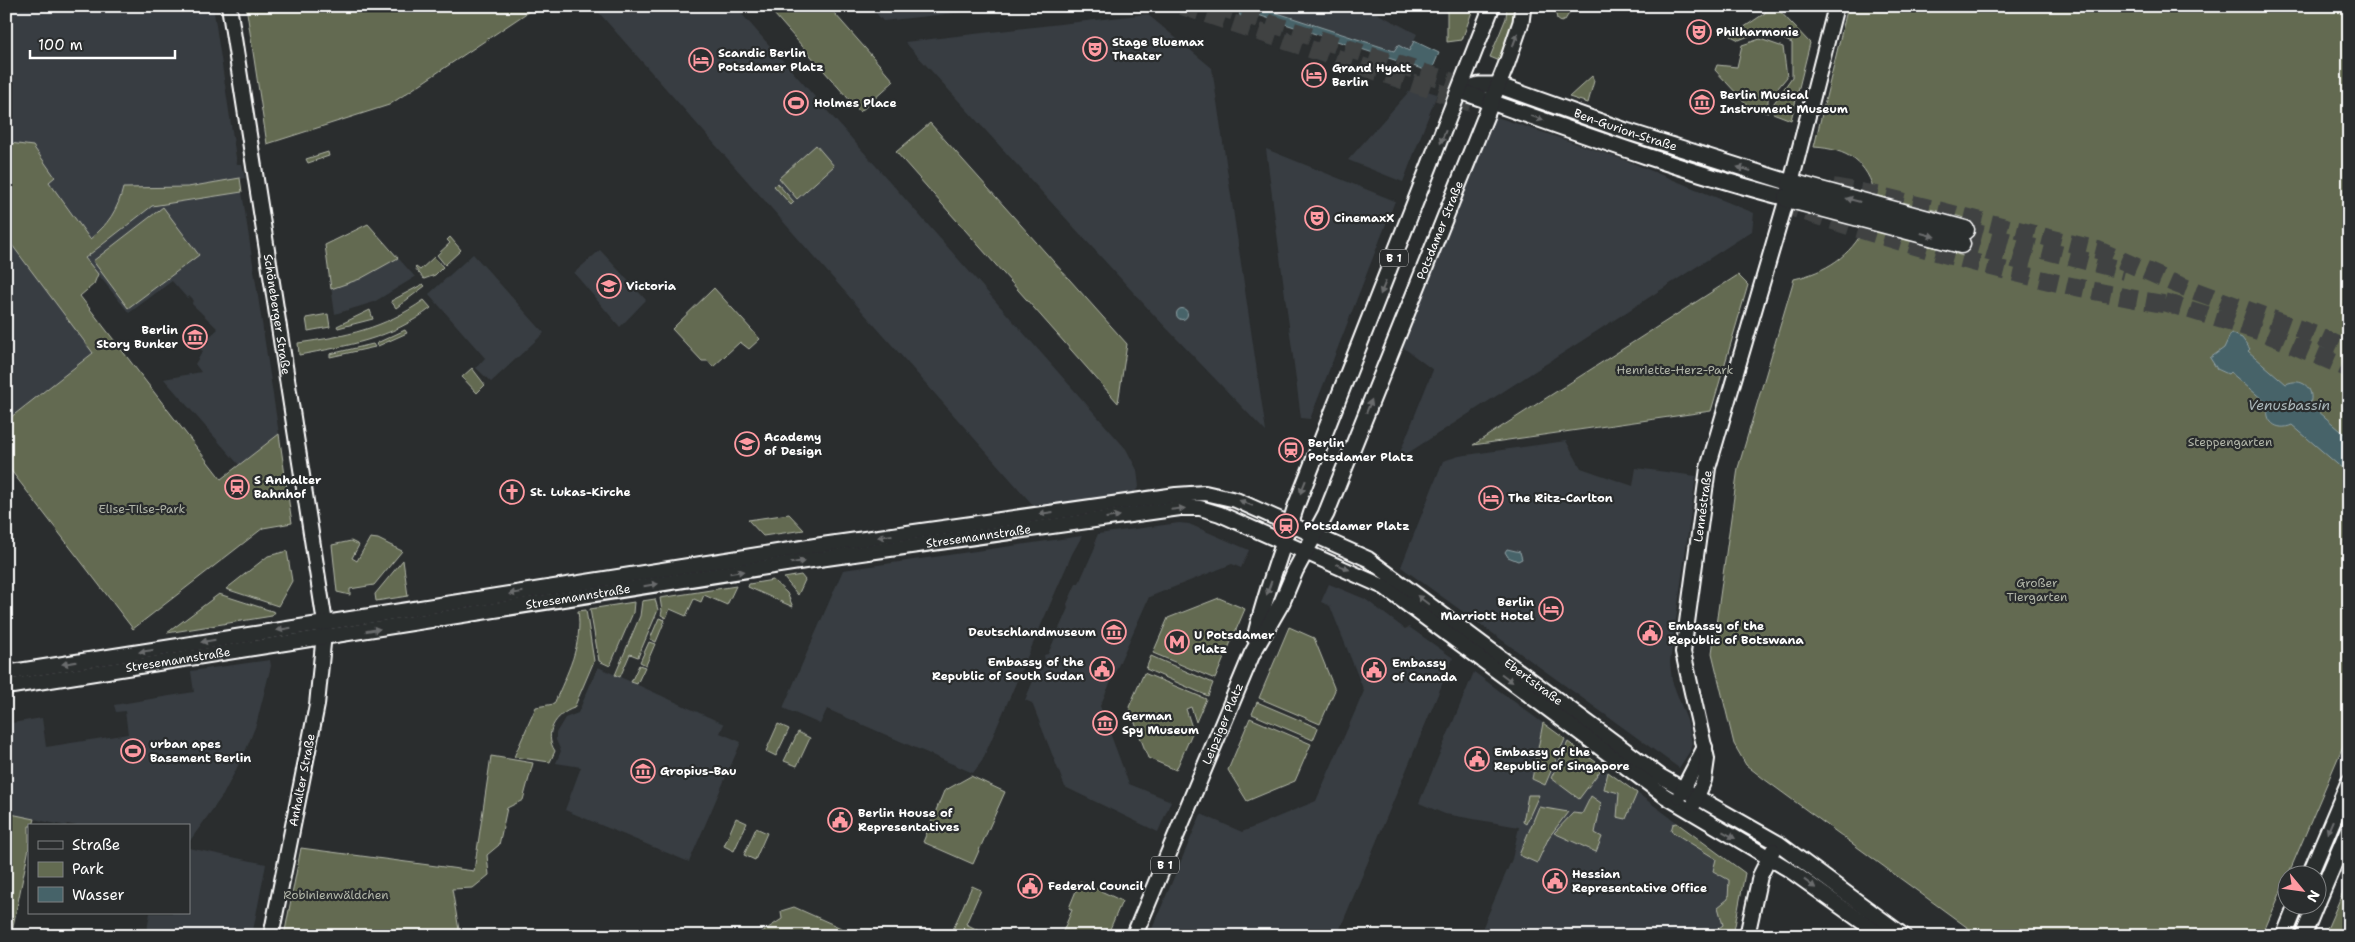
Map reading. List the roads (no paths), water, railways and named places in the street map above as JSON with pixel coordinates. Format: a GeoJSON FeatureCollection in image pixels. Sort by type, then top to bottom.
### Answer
{"type":"FeatureCollection","features":[{"type":"Feature","properties":{"kind":"highway"},"geometry":{"type":"LineString","coordinates":[[1789,190],[1963,237]]}},
{"type":"Feature","properties":{"kind":"main road","name":"Schöneberger Straße"},"geometry":{"type":"LineString","coordinates":[[229,6],[325,630]]}},
{"type":"Feature","properties":{"kind":"main road","name":"B 1"},"geometry":{"type":"LineString","coordinates":[[1285,542],[1328,426],[1492,6]]}},
{"type":"Feature","properties":{"kind":"main road","name":"Potsdamer Straße"},"geometry":{"type":"LineString","coordinates":[[1315,535],[1351,451],[1491,102],[1518,33],[1524,6]]}},
{"type":"Feature","properties":{"kind":"main road","name":"Lennéstraße"},"geometry":{"type":"LineString","coordinates":[[1697,797],[1706,773],[1705,744],[1684,661],[1684,648],[1710,461],[1789,190],[1836,6]]}},
{"type":"Feature","properties":{"kind":"main road","name":"Ben-Gurion-Straße"},"geometry":{"type":"LineString","coordinates":[[1460,91],[1479,85],[1497,85],[1789,190]]}},
{"type":"Feature","properties":{"kind":"main road","name":"Ben-Gurion-Straße"},"geometry":{"type":"LineString","coordinates":[[1460,91],[1646,157],[1730,184],[1789,190]]}},
{"type":"Feature","properties":{"kind":"main road"},"geometry":{"type":"LineString","coordinates":[[1148,506],[1187,494],[1219,495],[1236,500],[1368,559],[1383,578]]}},
{"type":"Feature","properties":{"kind":"main road","name":"Stresemannstraße"},"geometry":{"type":"LineString","coordinates":[[6,673],[325,630],[457,617],[549,595],[629,582],[1148,506]]}},
{"type":"Feature","properties":{"kind":"main road"},"geometry":{"type":"LineString","coordinates":[[1148,506],[1206,510],[1306,551],[1383,578]]}},
{"type":"Feature","properties":{"kind":"main road","name":"B 1"},"geometry":{"type":"LineString","coordinates":[[1306,551],[1315,535]]}},
{"type":"Feature","properties":{"kind":"main road","name":"Leipziger Platz"},"geometry":{"type":"LineString","coordinates":[[1252,654],[1263,602],[1285,542]]}},
{"type":"Feature","properties":{"kind":"main road","name":"Leipziger Platz"},"geometry":{"type":"LineString","coordinates":[[1134,936],[1252,654],[1282,602],[1306,551]]}},
{"type":"Feature","properties":{"kind":"main road","name":"Ebertstraße"},"geometry":{"type":"LineString","coordinates":[[1383,578],[1471,643],[1660,776],[1778,843],[1904,936]]}},
{"type":"Feature","properties":{"kind":"main road","name":"Stresemannstraße"},"geometry":{"type":"LineString","coordinates":[[6,687],[325,630],[455,602],[549,595]]}},
{"type":"Feature","properties":{"kind":"main road"},"geometry":{"type":"LineString","coordinates":[[455,602],[457,617]]}},
{"type":"Feature","properties":{"kind":"main road","name":"Anhalter Straße"},"geometry":{"type":"LineString","coordinates":[[270,936],[317,705],[325,630]]}},
{"type":"Feature","properties":{"kind":"main road","name":"Ebertstraße"},"geometry":{"type":"LineString","coordinates":[[1471,643],[1690,812],[1769,857],[1882,936]]}},
{"type":"Feature","properties":{"kind":"main road"},"geometry":{"type":"LineString","coordinates":[[1676,802],[1703,752],[1705,744]]}},
{"type":"Feature","properties":{"kind":"main road"},"geometry":{"type":"LineString","coordinates":[[2314,864],[2349,782]]}},
{"type":"Feature","properties":{"kind":"main road"},"geometry":{"type":"LineString","coordinates":[[1690,812],[1697,797]]}},
{"type":"Feature","properties":{"kind":"main road"},"geometry":{"type":"LineString","coordinates":[[2328,877],[2349,828]]}},
{"type":"Feature","properties":{"kind":"main road"},"geometry":{"type":"LineString","coordinates":[[1747,936],[1760,876],[1778,843]]}},
{"type":"Feature","properties":{"kind":"main road"},"geometry":{"type":"LineString","coordinates":[[2284,936],[2293,914]]}},
{"type":"Feature","properties":{"kind":"main road"},"geometry":{"type":"LineString","coordinates":[[2303,936],[2312,914]]}},
{"type":"Feature","properties":{"kind":"water"},"geometry":{"type":"Polygon","coordinates":[[[1238,6],[1256,6],[1394,51],[1398,45],[1409,51],[1414,41],[1439,53],[1431,72],[1252,13],[1246,20],[1249,30],[1244,35],[1238,6]]]}},
{"type":"Feature","properties":{"kind":"water"},"geometry":{"type":"Polygon","coordinates":[[[1182,308],[1188,314],[1182,320],[1176,314],[1182,308]]]}},
{"type":"Feature","properties":{"kind":"water","name":"Venusbassin"},"geometry":{"type":"Polygon","coordinates":[[[2231,333],[2242,338],[2250,349],[2248,351],[2286,384],[2297,382],[2306,385],[2311,393],[2310,404],[2349,438],[2349,482],[2345,479],[2344,470],[2292,425],[2281,427],[2273,424],[2268,416],[2269,405],[2230,372],[2228,374],[2217,369],[2210,358],[2224,348],[2231,333]]]}},
{"type":"Feature","properties":{"kind":"water"},"geometry":{"type":"Polygon","coordinates":[[[1507,549],[1520,552],[1522,559],[1518,561],[1508,557],[1505,552],[1507,549]]]}},
{"type":"Feature","properties":{"kind":"tunnel"},"geometry":{"type":"LineString","coordinates":[[1182,6],[1471,103]]}},
{"type":"Feature","properties":{"kind":"tunnel"},"geometry":{"type":"LineString","coordinates":[[1216,6],[1686,157]]}},
{"type":"Feature","properties":{"kind":"tunnel"},"geometry":{"type":"LineString","coordinates":[[1833,187],[1877,195],[2098,250],[2176,284],[2316,335],[2349,350]]}},
{"type":"Feature","properties":{"kind":"tunnel"},"geometry":{"type":"LineString","coordinates":[[1781,204],[1878,235],[1976,263],[2075,287],[2175,306]]}},
{"type":"Feature","properties":{"kind":"tunnel"},"geometry":{"type":"LineString","coordinates":[[1965,230],[2125,271]]}},
{"type":"Feature","properties":{"kind":"tunnel"},"geometry":{"type":"LineString","coordinates":[[1961,244],[2031,264]]}},
{"type":"Feature","properties":{"kind":"tunnel"},"geometry":{"type":"LineString","coordinates":[[2164,302],[2265,333],[2349,369]]}},
{"type":"Feature","properties":{"kind":"place","name":"Philharmonie"},"geometry":{"type":"Point","coordinates":[1699,32]}},
{"type":"Feature","properties":{"kind":"place","name":"Stage Bluemax Theater"},"geometry":{"type":"Point","coordinates":[1095,49]}},
{"type":"Feature","properties":{"kind":"place","name":"Scandic Berlin Potsdamer Platz"},"geometry":{"type":"Point","coordinates":[701,60]}},
{"type":"Feature","properties":{"kind":"place","name":"Grand Hyatt Berlin"},"geometry":{"type":"Point","coordinates":[1314,75]}},
{"type":"Feature","properties":{"kind":"place","name":"Berlin Musical Instrument Museum"},"geometry":{"type":"Point","coordinates":[1702,102]}},
{"type":"Feature","properties":{"kind":"place","name":"Holmes Place"},"geometry":{"type":"Point","coordinates":[796,103]}},
{"type":"Feature","properties":{"kind":"place","name":"CinemaxX"},"geometry":{"type":"Point","coordinates":[1317,218]}},
{"type":"Feature","properties":{"kind":"place","name":"Victoria"},"geometry":{"type":"Point","coordinates":[609,286]}},
{"type":"Feature","properties":{"kind":"place","name":"Berlin Story Bunker"},"geometry":{"type":"Point","coordinates":[195,337]}},
{"type":"Feature","properties":{"kind":"place","name":"Academy of Design"},"geometry":{"type":"Point","coordinates":[747,444]}},
{"type":"Feature","properties":{"kind":"place","name":"Berlin Potsdamer Platz"},"geometry":{"type":"Point","coordinates":[1291,450]}},
{"type":"Feature","properties":{"kind":"place","name":"S Anhalter Bahnhof"},"geometry":{"type":"Point","coordinates":[237,487]}},
{"type":"Feature","properties":{"kind":"place","name":"St. Lukas-Kirche"},"geometry":{"type":"Point","coordinates":[512,492]}},
{"type":"Feature","properties":{"kind":"place","name":"The Ritz-Carlton"},"geometry":{"type":"Point","coordinates":[1491,498]}},
{"type":"Feature","properties":{"kind":"place","name":"Potsdamer Platz"},"geometry":{"type":"Point","coordinates":[1286,526]}},
{"type":"Feature","properties":{"kind":"place","name":"Berlin Marriott Hotel"},"geometry":{"type":"Point","coordinates":[1551,609]}},
{"type":"Feature","properties":{"kind":"place","name":"Deutschlandmuseum"},"geometry":{"type":"Point","coordinates":[1114,632]}},
{"type":"Feature","properties":{"kind":"place","name":"Embassy of the Republic of Botswana"},"geometry":{"type":"Point","coordinates":[1650,633]}},
{"type":"Feature","properties":{"kind":"place","name":"U Potsdamer Platz"},"geometry":{"type":"Point","coordinates":[1177,642]}},
{"type":"Feature","properties":{"kind":"place","name":"Embassy of the Republic of South Sudan"},"geometry":{"type":"Point","coordinates":[1102,669]}},
{"type":"Feature","properties":{"kind":"place","name":"Embassy of Canada"},"geometry":{"type":"Point","coordinates":[1374,670]}},
{"type":"Feature","properties":{"kind":"place","name":"German Spy Museum"},"geometry":{"type":"Point","coordinates":[1105,723]}},
{"type":"Feature","properties":{"kind":"place","name":"urban apes Basement Berlin"},"geometry":{"type":"Point","coordinates":[133,751]}},
{"type":"Feature","properties":{"kind":"place","name":"Embassy of the Republic of Singapore"},"geometry":{"type":"Point","coordinates":[1477,759]}},
{"type":"Feature","properties":{"kind":"place","name":"Gropius-Bau"},"geometry":{"type":"Point","coordinates":[643,771]}},
{"type":"Feature","properties":{"kind":"place","name":"Berlin House of Representatives"},"geometry":{"type":"Point","coordinates":[840,820]}},
{"type":"Feature","properties":{"kind":"place","name":"Hessian Representative Office"},"geometry":{"type":"Point","coordinates":[1555,881]}},
{"type":"Feature","properties":{"kind":"place","name":"Federal Council"},"geometry":{"type":"Point","coordinates":[1030,886]}},
{"type":"Feature","properties":{"kind":"park label","name":"Henriette-Herz-Park"},"geometry":{"type":"Point","coordinates":[1675,370]}},
{"type":"Feature","properties":{"kind":"park label","name":"Steppengarten"},"geometry":{"type":"Point","coordinates":[2230,442]}},
{"type":"Feature","properties":{"kind":"park label","name":"Elise-Tilse-Park"},"geometry":{"type":"Point","coordinates":[142,509]}},
{"type":"Feature","properties":{"kind":"park label","name":"Großer Tiergarten"},"geometry":{"type":"Point","coordinates":[2037,590]}},
{"type":"Feature","properties":{"kind":"park label","name":"Robinienwäldchen"},"geometry":{"type":"Point","coordinates":[336,895]}}]}
